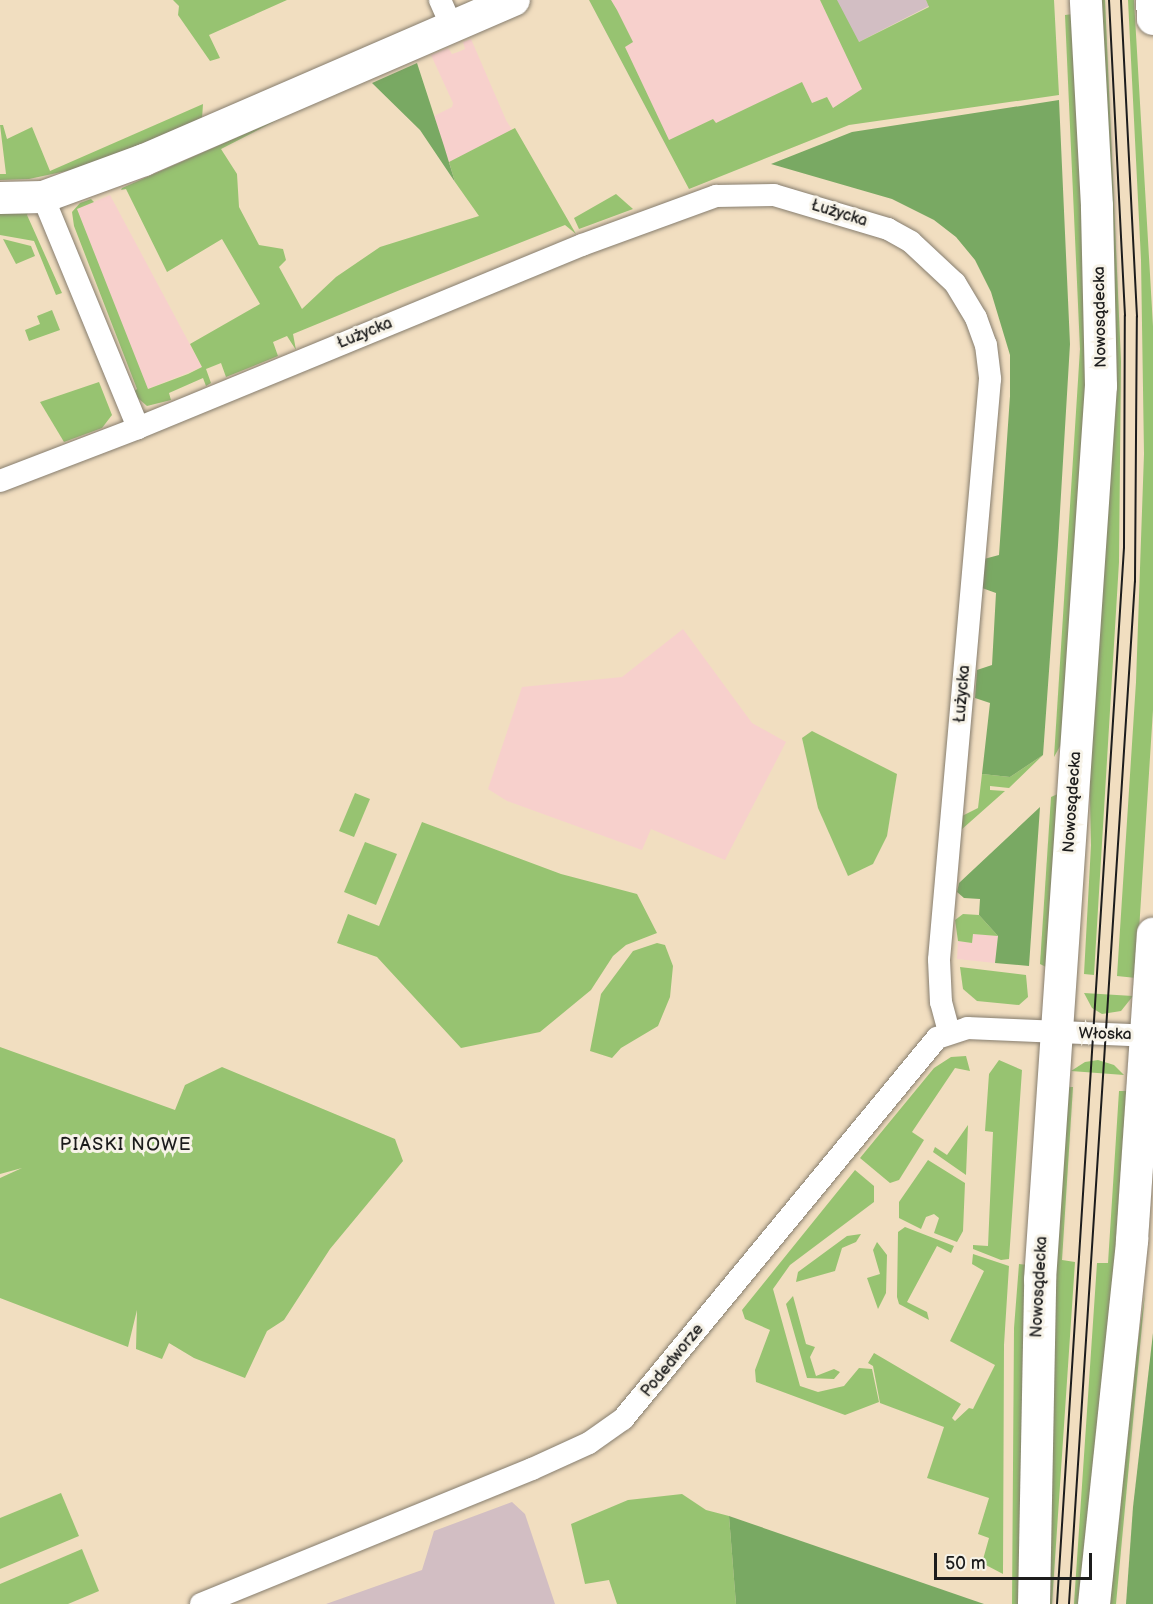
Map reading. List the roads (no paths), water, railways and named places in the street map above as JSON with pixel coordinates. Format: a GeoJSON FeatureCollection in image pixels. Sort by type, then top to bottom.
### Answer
{"type":"FeatureCollection","features":[{"type":"Feature","properties":{"kind":"main road"},"geometry":{"type":"LineString","coordinates":[[0,198],[43,196],[206,135],[446,14],[514,0]]}},
{"type":"Feature","properties":{"kind":"main road","name":"Nowosądecka"},"geometry":{"type":"LineString","coordinates":[[1034,1604],[1040,1280],[1101,386],[1098,206],[1086,0]]}},
{"type":"Feature","properties":{"kind":"main road"},"geometry":{"type":"LineString","coordinates":[[1152,0],[1153,19]]}},
{"type":"Feature","properties":{"kind":"main road"},"geometry":{"type":"LineString","coordinates":[[1094,1604],[1131,1251],[1150,1036],[1153,934]]}},
{"type":"Feature","properties":{"kind":"street","name":"Łużycka"},"geometry":{"type":"LineString","coordinates":[[0,481],[138,428],[582,245],[716,196],[774,195],[888,229],[911,242],[956,283],[976,318],[986,345],[990,379],[939,960],[941,1002],[949,1031]]}},
{"type":"Feature","properties":{"kind":"street"},"geometry":{"type":"LineString","coordinates":[[43,196],[138,428]]}},
{"type":"Feature","properties":{"kind":"street"},"geometry":{"type":"LineString","coordinates":[[949,1031],[967,1028],[1057,1034]]}},
{"type":"Feature","properties":{"kind":"street","name":"Podedworze"},"geometry":{"type":"LineString","coordinates":[[201,1604],[532,1469],[589,1443],[622,1419],[926,1049],[949,1031]]}},
{"type":"Feature","properties":{"kind":"street","name":"Włoska"},"geometry":{"type":"LineString","coordinates":[[1057,1034],[1150,1036]]}},
{"type":"Feature","properties":{"kind":"tram line"},"geometry":{"type":"LineString","coordinates":[[1057,1604],[1124,548],[1125,316],[1109,0]]}},
{"type":"Feature","properties":{"kind":"tram line"},"geometry":{"type":"LineString","coordinates":[[1069,1604],[1135,582],[1137,317],[1121,0]]}},
{"type":"Feature","properties":{"kind":"district","name":"PIASKI NOWE"},"geometry":{"type":"Point","coordinates":[126,1145]}}]}
